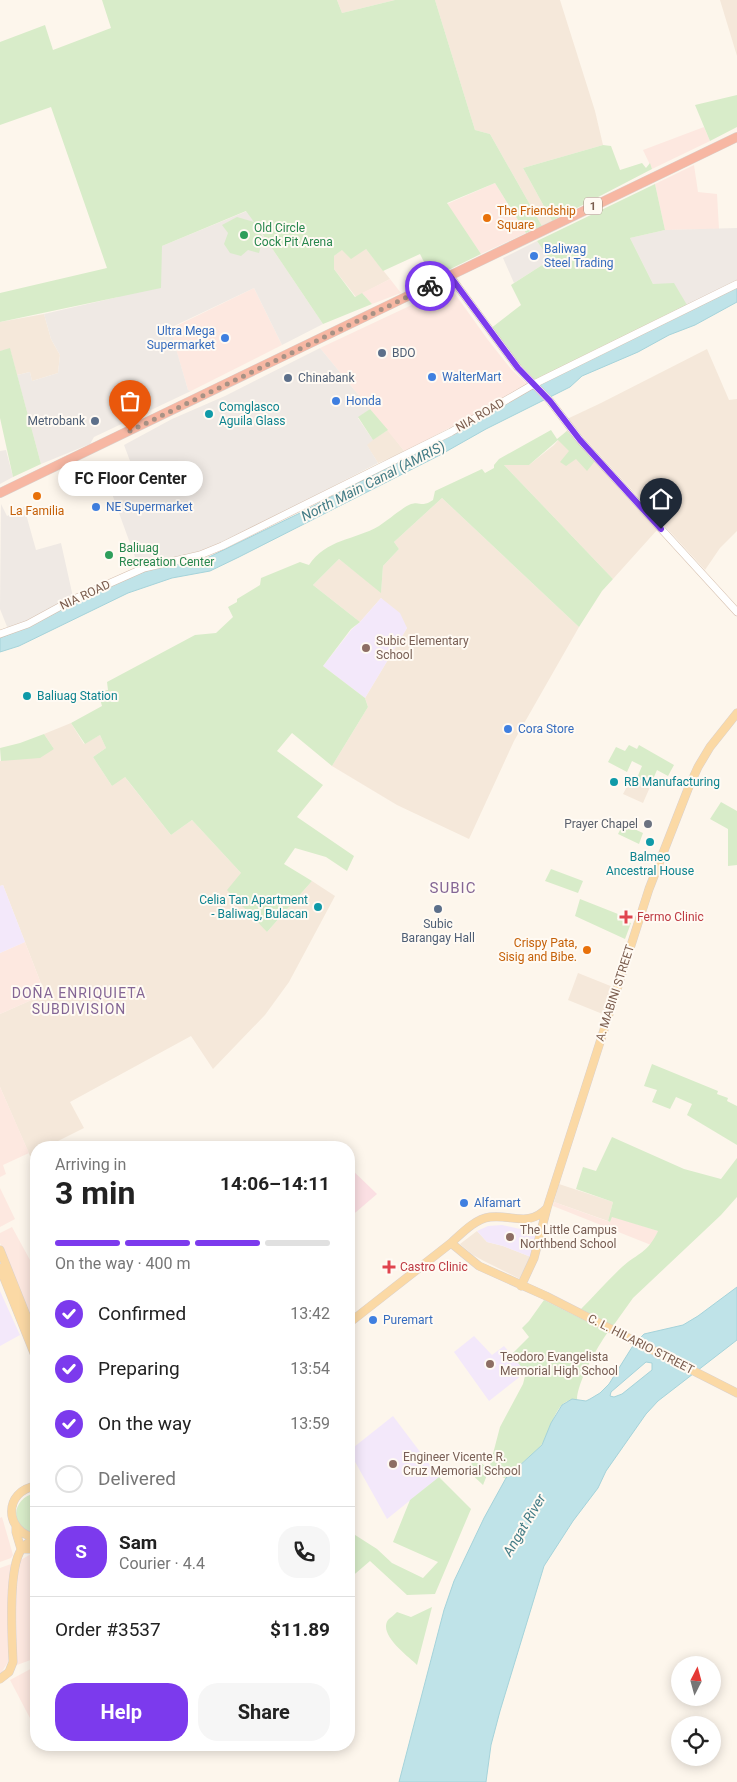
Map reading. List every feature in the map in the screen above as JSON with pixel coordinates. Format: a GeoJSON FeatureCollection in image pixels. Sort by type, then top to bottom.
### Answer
{"type":"FeatureCollection","features":[{"type":"Feature","properties":{"kind":"highway","name":"1"},"geometry":{"type":"LineString","coordinates":[[0,494],[737,137]]}},
{"type":"Feature","properties":{"kind":"main road","name":"A. MABINI STREET"},"geometry":{"type":"LineString","coordinates":[[522,1286],[534,1258],[547,1208],[648,889],[698,767],[710,747],[737,713]]}},
{"type":"Feature","properties":{"kind":"main road"},"geometry":{"type":"LineString","coordinates":[[355,1318],[465,1230],[479,1221],[491,1217],[530,1219],[540,1216],[547,1208]]}},
{"type":"Feature","properties":{"kind":"main road","name":"C. L. HILARIO STREET"},"geometry":{"type":"LineString","coordinates":[[451,1243],[479,1266],[546,1296],[737,1392]]}},
{"type":"Feature","properties":{"kind":"main road"},"geometry":{"type":"LineString","coordinates":[[0,1250],[30,1325]]}},
{"type":"Feature","properties":{"kind":"main road"},"geometry":{"type":"LineString","coordinates":[[0,1268],[30,1343]]}},
{"type":"Feature","properties":{"kind":"main road"},"geometry":{"type":"LineString","coordinates":[[21,1549],[12,1511],[15,1499],[25,1488],[30,1487]]}},
{"type":"Feature","properties":{"kind":"main road"},"geometry":{"type":"LineString","coordinates":[[16,1526],[30,1536]]}},
{"type":"Feature","properties":{"kind":"main road"},"geometry":{"type":"LineString","coordinates":[[0,1679],[9,1672],[12,1662],[12,1590],[16,1560],[21,1549],[30,1542]]}},
{"type":"Feature","properties":{"kind":"main road"},"geometry":{"type":"LineString","coordinates":[[21,1549],[30,1549]]}},
{"type":"Feature","properties":{"kind":"street"},"geometry":{"type":"LineString","coordinates":[[450,276],[518,368],[550,401],[580,440],[737,612]]}},
{"type":"Feature","properties":{"kind":"street","name":"NIA ROAD"},"geometry":{"type":"LineString","coordinates":[[0,634],[28,624],[80,597],[144,568],[192,558],[222,546],[451,432],[535,385],[737,284]]}},
{"type":"Feature","properties":{"kind":"shaded area"},"geometry":{"type":"Polygon","coordinates":[[[337,0],[395,0],[342,13],[337,0]]]}},
{"type":"Feature","properties":{"kind":"shaded area"},"geometry":{"type":"Polygon","coordinates":[[[435,0],[560,0],[595,111],[603,145],[523,168],[552,221],[542,226],[490,134],[475,130],[435,0]]]}},
{"type":"Feature","properties":{"kind":"shaded area"},"geometry":{"type":"Polygon","coordinates":[[[720,0],[737,0],[737,56],[720,0]]]}},
{"type":"Feature","properties":{"kind":"shaded area"},"geometry":{"type":"Polygon","coordinates":[[[704,127],[710,141],[652,169],[643,150],[704,127]]]}},
{"type":"Feature","properties":{"kind":"shaded area"},"geometry":{"type":"Polygon","coordinates":[[[694,165],[698,192],[717,194],[719,229],[665,230],[655,184],[694,165]]]}},
{"type":"Feature","properties":{"kind":"shaded area","name":"The Friendship Square"},"geometry":{"type":"Polygon","coordinates":[[[495,183],[526,233],[481,254],[447,204],[495,183]]]}},
{"type":"Feature","properties":{"kind":"shaded area"},"geometry":{"type":"Polygon","coordinates":[[[247,211],[323,324],[282,345],[254,288],[170,328],[188,390],[191,391],[94,437],[90,444],[41,464],[17,375],[30,372],[32,381],[58,373],[60,355],[51,339],[44,314],[118,297],[162,246],[247,211]]]}},
{"type":"Feature","properties":{"kind":"shaded area"},"geometry":{"type":"Polygon","coordinates":[[[737,228],[737,282],[687,305],[653,284],[630,238],[665,230],[737,228]]]}},
{"type":"Feature","properties":{"kind":"shaded area"},"geometry":{"type":"Polygon","coordinates":[[[537,241],[550,260],[514,283],[503,258],[537,241]]]}},
{"type":"Feature","properties":{"kind":"shaded area"},"geometry":{"type":"Polygon","coordinates":[[[343,249],[366,249],[390,279],[356,297],[334,269],[334,256],[343,249]]]}},
{"type":"Feature","properties":{"kind":"shaded area"},"geometry":{"type":"Polygon","coordinates":[[[390,279],[401,293],[372,304],[362,293],[390,279]]]}},
{"type":"Feature","properties":{"kind":"shaded area","name":"WalterMart"},"geometry":{"type":"Polygon","coordinates":[[[450,287],[511,369],[528,385],[405,452],[320,348],[450,287]]]}},
{"type":"Feature","properties":{"kind":"shaded area"},"geometry":{"type":"Polygon","coordinates":[[[254,288],[282,345],[191,391],[188,390],[170,329],[254,288]]]}},
{"type":"Feature","properties":{"kind":"shaded area"},"geometry":{"type":"Polygon","coordinates":[[[44,314],[51,339],[60,355],[58,373],[32,381],[30,372],[17,375],[10,349],[0,351],[0,322],[44,314]]]}},
{"type":"Feature","properties":{"kind":"shaded area"},"geometry":{"type":"Polygon","coordinates":[[[320,348],[370,409],[358,418],[373,440],[367,445],[378,463],[233,538],[189,556],[171,558],[139,568],[111,491],[138,482],[124,445],[172,419],[225,396],[320,348]]]}},
{"type":"Feature","properties":{"kind":"shaded area"},"geometry":{"type":"Polygon","coordinates":[[[707,349],[729,400],[737,399],[737,531],[720,548],[705,570],[567,419],[707,349]]]}},
{"type":"Feature","properties":{"kind":"shaded area"},"geometry":{"type":"Polygon","coordinates":[[[568,429],[657,530],[613,579],[504,465],[529,465],[554,445],[568,429]]]}},
{"type":"Feature","properties":{"kind":"shaded area"},"geometry":{"type":"Polygon","coordinates":[[[388,430],[405,452],[378,463],[366,444],[388,430]]]}},
{"type":"Feature","properties":{"kind":"shaded area"},"geometry":{"type":"Polygon","coordinates":[[[6,450],[13,477],[0,484],[0,451],[6,450]]]}},
{"type":"Feature","properties":{"kind":"shaded area"},"geometry":{"type":"Polygon","coordinates":[[[442,498],[579,627],[514,741],[469,839],[397,805],[332,766],[368,707],[365,698],[407,628],[381,598],[360,622],[313,585],[339,559],[381,592],[383,566],[399,549],[394,542],[442,498]]]}},
{"type":"Feature","properties":{"kind":"shaded area"},"geometry":{"type":"Polygon","coordinates":[[[1,504],[7,516],[24,507],[36,550],[61,543],[73,597],[29,621],[8,629],[0,609],[1,504]]]}},
{"type":"Feature","properties":{"kind":"shaded area","name":"Subic Elementary School"},"geometry":{"type":"Polygon","coordinates":[[[381,598],[400,613],[407,628],[365,698],[323,666],[352,629],[381,598]]]}},
{"type":"Feature","properties":{"kind":"shaded area"},"geometry":{"type":"Polygon","coordinates":[[[71,723],[84,744],[100,735],[106,748],[93,757],[112,786],[124,776],[171,835],[192,820],[241,873],[267,932],[312,881],[335,896],[289,982],[265,1015],[213,1069],[191,1036],[70,1102],[84,1128],[58,1141],[30,1141],[30,1156],[0,1087],[0,1014],[45,994],[3,885],[0,886],[0,761],[54,749],[44,734],[71,723]]]}},
{"type":"Feature","properties":{"kind":"shaded area"},"geometry":{"type":"Polygon","coordinates":[[[632,777],[650,787],[643,803],[623,794],[632,777]]]}},
{"type":"Feature","properties":{"kind":"shaded area"},"geometry":{"type":"Polygon","coordinates":[[[3,885],[25,942],[0,953],[0,886],[3,885]]]}},
{"type":"Feature","properties":{"kind":"shaded area"},"geometry":{"type":"Polygon","coordinates":[[[25,942],[45,994],[0,1014],[0,953],[25,942]]]}},
{"type":"Feature","properties":{"kind":"shaded area"},"geometry":{"type":"Polygon","coordinates":[[[578,973],[613,987],[605,1015],[568,1000],[578,973]]]}},
{"type":"Feature","properties":{"kind":"shaded area"},"geometry":{"type":"Polygon","coordinates":[[[0,1087],[29,1153],[3,1165],[6,1174],[0,1177],[0,1087]]]}},
{"type":"Feature","properties":{"kind":"shaded area"},"geometry":{"type":"Polygon","coordinates":[[[355,1173],[377,1194],[355,1213],[355,1173]]]}},
{"type":"Feature","properties":{"kind":"shaded area"},"geometry":{"type":"Polygon","coordinates":[[[559,1184],[613,1202],[608,1221],[554,1202],[559,1184]]]}},
{"type":"Feature","properties":{"kind":"shaded area"},"geometry":{"type":"Polygon","coordinates":[[[0,1188],[15,1219],[0,1227],[0,1188]]]}},
{"type":"Feature","properties":{"kind":"shaded area"},"geometry":{"type":"Polygon","coordinates":[[[554,1202],[610,1222],[612,1216],[658,1231],[651,1245],[553,1206],[554,1202]]]}},
{"type":"Feature","properties":{"kind":"shaded area","name":"The Little Campus Northbend School"},"geometry":{"type":"Polygon","coordinates":[[[502,1225],[538,1233],[531,1257],[487,1242],[477,1231],[488,1226],[502,1225]]]}},
{"type":"Feature","properties":{"kind":"shaded area"},"geometry":{"type":"Polygon","coordinates":[[[12,1227],[30,1260],[30,1313],[0,1243],[0,1233],[12,1227]]]}},
{"type":"Feature","properties":{"kind":"shaded area"},"geometry":{"type":"Polygon","coordinates":[[[477,1231],[487,1242],[531,1257],[520,1279],[473,1255],[460,1244],[477,1231]]]}},
{"type":"Feature","properties":{"kind":"shaded area"},"geometry":{"type":"Polygon","coordinates":[[[0,1291],[20,1335],[0,1346],[0,1291]]]}},
{"type":"Feature","properties":{"kind":"shaded area","name":"Teodoro Evangelista Memorial High School"},"geometry":{"type":"Polygon","coordinates":[[[474,1336],[492,1355],[504,1346],[526,1372],[489,1401],[454,1352],[474,1336]]]}},
{"type":"Feature","properties":{"kind":"shaded area","name":"Engineer Vicente R. Cruz Memorial School"},"geometry":{"type":"Polygon","coordinates":[[[393,1416],[439,1477],[387,1519],[355,1462],[355,1446],[393,1416]]]}},
{"type":"Feature","properties":{"kind":"shaded area"},"geometry":{"type":"Polygon","coordinates":[[[2,1517],[13,1555],[11,1558],[0,1562],[0,1518],[2,1517]]]}},
{"type":"Feature","properties":{"kind":"shaded area"},"geometry":{"type":"Polygon","coordinates":[[[30,1555],[30,1660],[17,1665],[16,1602],[19,1561],[30,1555]]]}},
{"type":"Feature","properties":{"kind":"shaded area"},"geometry":{"type":"Polygon","coordinates":[[[11,1564],[8,1662],[0,1675],[0,1568],[11,1564]]]}},
{"type":"Feature","properties":{"kind":"shaded area"},"geometry":{"type":"Polygon","coordinates":[[[30,1669],[30,1718],[10,1680],[30,1669]]]}},
{"type":"Feature","properties":{"kind":"green space"},"geometry":{"type":"Polygon","coordinates":[[[102,0],[337,0],[342,13],[395,0],[435,0],[475,130],[490,134],[542,226],[526,233],[495,183],[447,203],[481,254],[432,278],[420,254],[383,271],[366,249],[351,259],[342,250],[334,256],[334,269],[355,297],[362,293],[372,304],[323,324],[255,223],[263,238],[259,253],[248,250],[241,256],[230,253],[224,244],[228,233],[222,225],[237,217],[254,222],[246,211],[162,246],[161,288],[0,322],[0,293],[107,268],[51,107],[0,125],[0,42],[45,25],[53,50],[111,28],[102,0]]]}},
{"type":"Feature","properties":{"kind":"green space"},"geometry":{"type":"Polygon","coordinates":[[[737,95],[737,127],[710,141],[695,105],[737,95]]]}},
{"type":"Feature","properties":{"kind":"green space"},"geometry":{"type":"Polygon","coordinates":[[[603,145],[611,146],[620,170],[642,163],[646,168],[650,163],[652,169],[552,221],[523,168],[603,145]]]}},
{"type":"Feature","properties":{"kind":"green space"},"geometry":{"type":"Polygon","coordinates":[[[655,184],[665,230],[630,238],[653,284],[674,283],[687,305],[535,380],[506,350],[490,329],[521,305],[511,285],[550,260],[537,241],[655,184]]]}},
{"type":"Feature","properties":{"kind":"green space"},"geometry":{"type":"Polygon","coordinates":[[[10,348],[41,464],[13,477],[0,418],[0,351],[10,348]]]}},
{"type":"Feature","properties":{"kind":"green space"},"geometry":{"type":"Polygon","coordinates":[[[370,409],[388,430],[373,440],[358,417],[370,409]]]}},
{"type":"Feature","properties":{"kind":"green space"},"geometry":{"type":"Polygon","coordinates":[[[551,430],[557,439],[567,431],[595,461],[587,471],[576,459],[566,466],[560,462],[569,451],[558,440],[529,465],[504,465],[613,579],[602,591],[579,627],[442,498],[394,542],[399,549],[383,566],[381,593],[339,559],[313,585],[360,622],[351,629],[323,666],[365,698],[368,707],[332,766],[292,733],[277,751],[323,785],[297,817],[354,856],[347,871],[326,857],[295,848],[284,864],[312,881],[267,932],[227,890],[241,873],[192,820],[171,835],[125,777],[112,786],[93,757],[106,748],[100,735],[85,744],[71,723],[102,706],[98,692],[108,690],[107,682],[195,635],[216,633],[233,617],[228,607],[260,585],[261,578],[300,562],[309,565],[316,556],[332,545],[370,531],[411,504],[423,504],[433,500],[435,491],[482,469],[485,473],[494,468],[499,459],[551,430]]]}},
{"type":"Feature","properties":{"kind":"green space"},"geometry":{"type":"Polygon","coordinates":[[[44,734],[54,749],[40,758],[1,761],[0,748],[44,734]]]}},
{"type":"Feature","properties":{"kind":"green space"},"geometry":{"type":"Polygon","coordinates":[[[629,745],[637,749],[639,745],[674,765],[668,776],[657,770],[650,786],[637,778],[642,766],[632,761],[627,772],[608,762],[616,747],[625,751],[629,745]]]}},
{"type":"Feature","properties":{"kind":"green space"},"geometry":{"type":"Polygon","coordinates":[[[721,802],[737,811],[737,865],[728,866],[728,829],[710,819],[721,802]]]}},
{"type":"Feature","properties":{"kind":"green space"},"geometry":{"type":"Polygon","coordinates":[[[623,824],[643,833],[639,844],[618,834],[623,824]]]}},
{"type":"Feature","properties":{"kind":"green space"},"geometry":{"type":"Polygon","coordinates":[[[551,869],[583,881],[578,893],[545,881],[551,869]]]}},
{"type":"Feature","properties":{"kind":"green space"},"geometry":{"type":"Polygon","coordinates":[[[580,899],[618,914],[617,919],[631,923],[625,939],[575,916],[580,899]]]}},
{"type":"Feature","properties":{"kind":"green space"},"geometry":{"type":"Polygon","coordinates":[[[652,1064],[718,1091],[717,1094],[728,1098],[727,1101],[737,1106],[737,1145],[687,1115],[692,1104],[676,1097],[670,1109],[652,1102],[657,1090],[644,1086],[652,1064]]]}},
{"type":"Feature","properties":{"kind":"green space"},"geometry":{"type":"Polygon","coordinates":[[[612,1137],[684,1169],[721,1179],[737,1158],[737,1197],[721,1215],[633,1298],[613,1326],[581,1309],[622,1267],[646,1249],[658,1231],[612,1217],[610,1222],[608,1221],[613,1202],[576,1189],[583,1167],[596,1171],[612,1137]]]}},
{"type":"Feature","properties":{"kind":"green space"},"geometry":{"type":"Polygon","coordinates":[[[544,1300],[608,1332],[584,1375],[577,1400],[563,1404],[558,1410],[540,1447],[506,1479],[489,1470],[483,1485],[466,1469],[476,1459],[489,1469],[500,1427],[523,1384],[526,1372],[511,1355],[529,1337],[522,1328],[544,1300]]]}},
{"type":"Feature","properties":{"kind":"green space"},"geometry":{"type":"Polygon","coordinates":[[[439,1477],[471,1509],[435,1594],[407,1595],[370,1561],[355,1574],[355,1535],[377,1549],[392,1563],[423,1578],[438,1562],[393,1542],[410,1500],[439,1477]]]}},
{"type":"Feature","properties":{"kind":"green space"},"geometry":{"type":"Polygon","coordinates":[[[30,1495],[30,1532],[21,1526],[16,1514],[17,1507],[30,1495]]]}},
{"type":"Feature","properties":{"kind":"green space"},"geometry":{"type":"Polygon","coordinates":[[[432,1607],[417,1665],[395,1645],[387,1632],[386,1626],[388,1620],[397,1612],[411,1617],[432,1607]]]}},
{"type":"Feature","properties":{"kind":"water","name":"North Main Canal (AMRIS)"},"geometry":{"type":"Polygon","coordinates":[[[737,286],[737,302],[695,325],[669,335],[638,352],[582,376],[570,387],[239,557],[210,571],[172,578],[128,593],[19,646],[0,652],[0,638],[34,624],[74,603],[138,574],[158,567],[207,558],[298,514],[547,381],[737,286]]]}},
{"type":"Feature","properties":{"kind":"water","name":"Angat River"},"geometry":{"type":"Polygon","coordinates":[[[737,1287],[737,1340],[658,1401],[646,1414],[544,1566],[500,1711],[491,1745],[486,1782],[399,1782],[444,1610],[454,1581],[484,1518],[506,1478],[542,1445],[551,1423],[562,1405],[572,1399],[586,1401],[600,1393],[609,1384],[634,1344],[644,1334],[683,1325],[737,1287]],[[646,1362],[611,1392],[610,1396],[614,1397],[622,1394],[652,1370],[652,1363],[646,1362]]]}},
{"type":"Feature","properties":{"kind":"way so far"},"geometry":{"type":"LineString","coordinates":[[130,431],[430,286]]}},
{"type":"Feature","properties":{"kind":"place","name":"The Friendship Square"},"geometry":{"type":"Point","coordinates":[487,218]}},
{"type":"Feature","properties":{"kind":"place","name":"Old Circle Cock Pit Arena"},"geometry":{"type":"Point","coordinates":[244,235]}},
{"type":"Feature","properties":{"kind":"place","name":"Baliwag Steel Trading"},"geometry":{"type":"Point","coordinates":[534,256]}},
{"type":"Feature","properties":{"kind":"place","name":"Ultra Mega Supermarket"},"geometry":{"type":"Point","coordinates":[225,338]}},
{"type":"Feature","properties":{"kind":"place","name":"BDO"},"geometry":{"type":"Point","coordinates":[382,353]}},
{"type":"Feature","properties":{"kind":"place","name":"WalterMart"},"geometry":{"type":"Point","coordinates":[432,377]}},
{"type":"Feature","properties":{"kind":"place","name":"Chinabank"},"geometry":{"type":"Point","coordinates":[288,378]}},
{"type":"Feature","properties":{"kind":"place","name":"Honda"},"geometry":{"type":"Point","coordinates":[336,401]}},
{"type":"Feature","properties":{"kind":"place","name":"Comglasco Aguila Glass"},"geometry":{"type":"Point","coordinates":[209,414]}},
{"type":"Feature","properties":{"kind":"place","name":"Metrobank"},"geometry":{"type":"Point","coordinates":[95,421]}},
{"type":"Feature","properties":{"kind":"place","name":"FC Floor Center"},"geometry":{"type":"Point","coordinates":[130,431]}},
{"type":"Feature","properties":{"kind":"place","name":"La Familia"},"geometry":{"type":"Point","coordinates":[37,496]}},
{"type":"Feature","properties":{"kind":"place","name":"NE Supermarket"},"geometry":{"type":"Point","coordinates":[96,507]}},
{"type":"Feature","properties":{"kind":"place","name":"Baliuag Recreation Center"},"geometry":{"type":"Point","coordinates":[109,555]}},
{"type":"Feature","properties":{"kind":"place","name":"Subic Elementary School"},"geometry":{"type":"Point","coordinates":[366,648]}},
{"type":"Feature","properties":{"kind":"place","name":"Baliuag Station"},"geometry":{"type":"Point","coordinates":[27,696]}},
{"type":"Feature","properties":{"kind":"place","name":"Cora Store"},"geometry":{"type":"Point","coordinates":[508,729]}},
{"type":"Feature","properties":{"kind":"place","name":"RB Manufacturing"},"geometry":{"type":"Point","coordinates":[614,782]}},
{"type":"Feature","properties":{"kind":"place","name":"Prayer Chapel"},"geometry":{"type":"Point","coordinates":[648,824]}},
{"type":"Feature","properties":{"kind":"place","name":"Balmeo Ancestral House"},"geometry":{"type":"Point","coordinates":[650,842]}},
{"type":"Feature","properties":{"kind":"place","name":"Celia Tan Apartment - Baliwag, Bulacan"},"geometry":{"type":"Point","coordinates":[318,907]}},
{"type":"Feature","properties":{"kind":"place","name":"Subic Barangay Hall"},"geometry":{"type":"Point","coordinates":[438,909]}},
{"type":"Feature","properties":{"kind":"place","name":"Fermo Clinic"},"geometry":{"type":"Point","coordinates":[626,917]}},
{"type":"Feature","properties":{"kind":"place","name":"Crispy Pata, Sisig and Bibe."},"geometry":{"type":"Point","coordinates":[587,950]}},
{"type":"Feature","properties":{"kind":"place","name":"Alfamart"},"geometry":{"type":"Point","coordinates":[464,1203]}},
{"type":"Feature","properties":{"kind":"place","name":"The Little Campus Northbend School"},"geometry":{"type":"Point","coordinates":[510,1237]}},
{"type":"Feature","properties":{"kind":"place","name":"Castro Clinic"},"geometry":{"type":"Point","coordinates":[389,1267]}},
{"type":"Feature","properties":{"kind":"place","name":"Puremart"},"geometry":{"type":"Point","coordinates":[373,1320]}},
{"type":"Feature","properties":{"kind":"place","name":"Teodoro Evangelista Memorial High School"},"geometry":{"type":"Point","coordinates":[490,1364]}},
{"type":"Feature","properties":{"kind":"place","name":"Engineer Vicente R. Cruz Memorial School"},"geometry":{"type":"Point","coordinates":[393,1464]}},
{"type":"Feature","properties":{"kind":"district","name":"SUBIC"},"geometry":{"type":"Point","coordinates":[453,888]}},
{"type":"Feature","properties":{"kind":"district","name":"DOÑA ENRIQUIETA SUBDIVISION"},"geometry":{"type":"Point","coordinates":[79,1002]}},
{"type":"Feature","properties":{"kind":"route"},"geometry":{"type":"LineString","coordinates":[[430,286],[450,276],[518,368],[550,401],[580,440],[661,529]]}}]}
